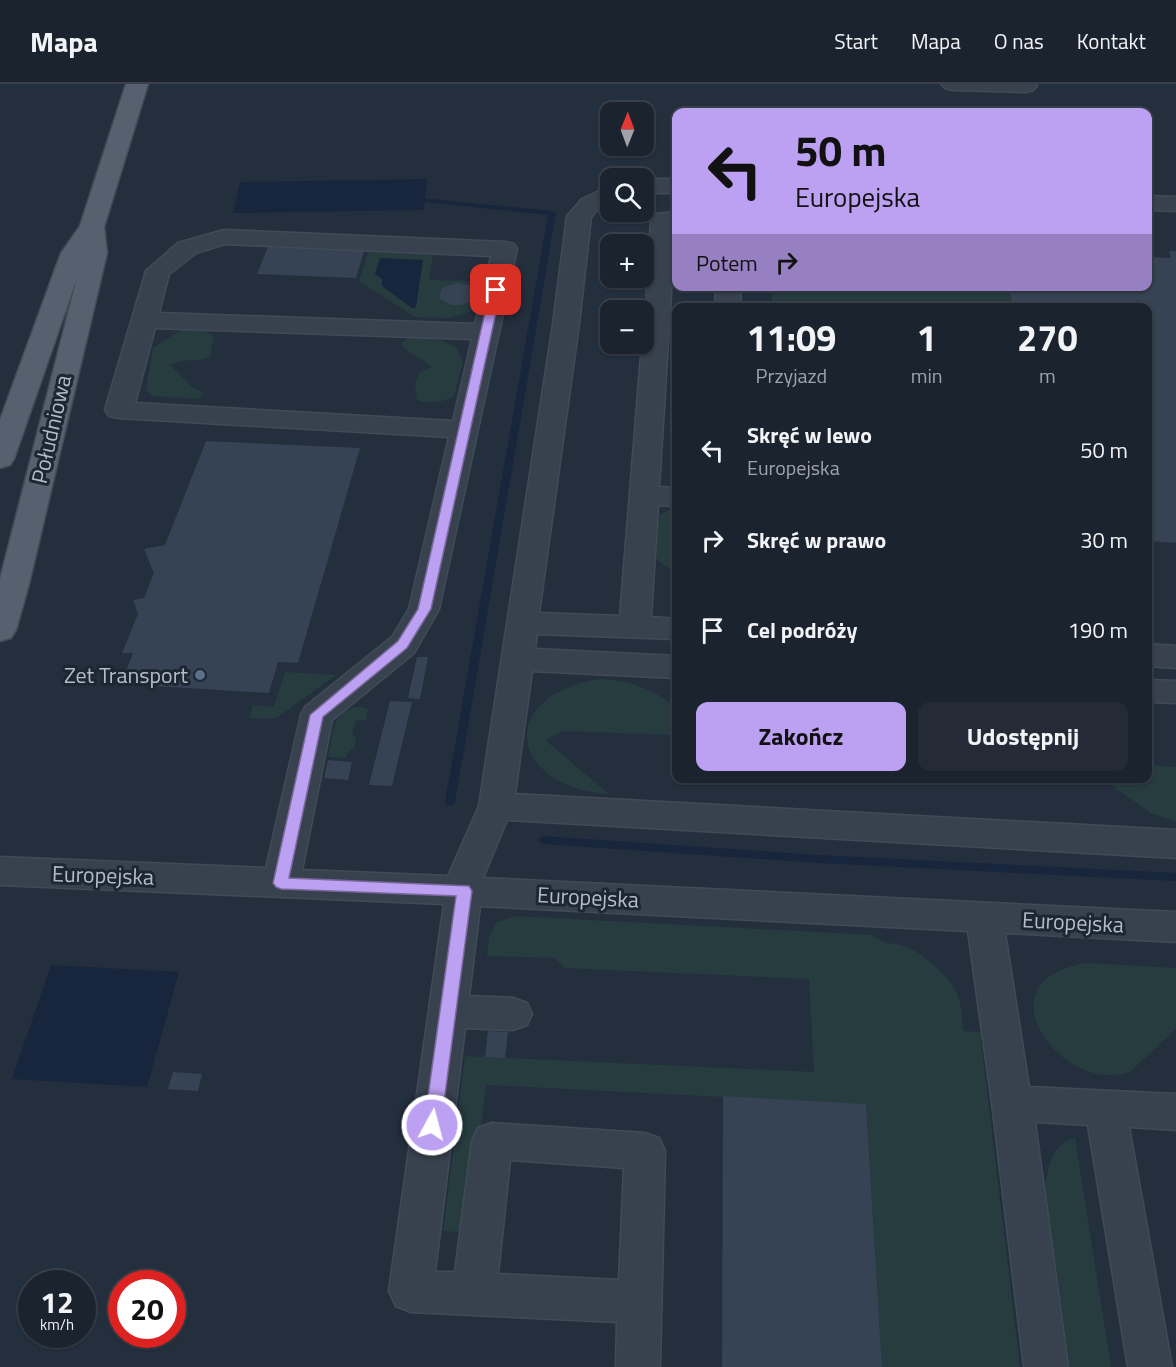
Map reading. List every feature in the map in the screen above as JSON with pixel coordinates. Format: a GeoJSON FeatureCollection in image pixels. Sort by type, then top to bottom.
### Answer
{"type":"FeatureCollection","features":[{"type":"Feature","properties":{"kind":"main road","name":"Południowa"},"geometry":{"type":"LineString","coordinates":[[0,459],[73,253],[92,227],[137,84]]}},
{"type":"Feature","properties":{"kind":"main road","name":"Południowa"},"geometry":{"type":"LineString","coordinates":[[0,630],[14,584],[95,253],[92,227]]}},
{"type":"Feature","properties":{"kind":"street"},"geometry":{"type":"LineString","coordinates":[[952,84],[1026,86],[1025,84]]}},
{"type":"Feature","properties":{"kind":"street"},"geometry":{"type":"LineString","coordinates":[[654,186],[672,186]]}},
{"type":"Feature","properties":{"kind":"street"},"geometry":{"type":"LineString","coordinates":[[600,198],[590,204],[579,216],[496,806],[466,872],[411,1291],[640,1302]]}},
{"type":"Feature","properties":{"kind":"street"},"geometry":{"type":"LineString","coordinates":[[1152,202],[1176,204]]}},
{"type":"Feature","properties":{"kind":"street"},"geometry":{"type":"LineString","coordinates":[[635,628],[663,219],[672,219]]}},
{"type":"Feature","properties":{"kind":"street"},"geometry":{"type":"LineString","coordinates":[[281,883],[317,715],[403,645],[424,609],[505,249],[224,237],[187,248],[158,271],[118,411],[464,430]]}},
{"type":"Feature","properties":{"kind":"street"},"geometry":{"type":"LineString","coordinates":[[144,321],[486,332]]}},
{"type":"Feature","properties":{"kind":"street"},"geometry":{"type":"LineString","coordinates":[[644,496],[672,497]]}},
{"type":"Feature","properties":{"kind":"street"},"geometry":{"type":"LineString","coordinates":[[519,641],[635,628],[672,629]]}},
{"type":"Feature","properties":{"kind":"street"},"geometry":{"type":"LineString","coordinates":[[519,641],[672,666]]}},
{"type":"Feature","properties":{"kind":"street"},"geometry":{"type":"LineString","coordinates":[[1152,655],[1176,657]]}},
{"type":"Feature","properties":{"kind":"street"},"geometry":{"type":"LineString","coordinates":[[1152,691],[1176,692]]}},
{"type":"Feature","properties":{"kind":"street"},"geometry":{"type":"LineString","coordinates":[[496,806],[1176,844]]}},
{"type":"Feature","properties":{"kind":"street","name":"Europejska"},"geometry":{"type":"LineString","coordinates":[[0,871],[464,891],[1176,927]]}},
{"type":"Feature","properties":{"kind":"street"},"geometry":{"type":"LineString","coordinates":[[984,917],[1012,1103],[1046,1367]]}},
{"type":"Feature","properties":{"kind":"street"},"geometry":{"type":"LineString","coordinates":[[448,1011],[513,1014]]}},
{"type":"Feature","properties":{"kind":"street"},"geometry":{"type":"LineString","coordinates":[[1012,1103],[1105,1108],[1160,1104]]}},
{"type":"Feature","properties":{"kind":"street"},"geometry":{"type":"LineString","coordinates":[[1105,1108],[1150,1367]]}},
{"type":"Feature","properties":{"kind":"street"},"geometry":{"type":"LineString","coordinates":[[474,1294],[492,1141],[645,1151],[638,1367]]}},
{"type":"Feature","properties":{"kind":"green space"},"geometry":{"type":"Polygon","coordinates":[[[368,252],[433,255],[429,280],[479,281],[482,284],[478,303],[470,312],[448,318],[415,317],[359,281],[368,252]]]}},
{"type":"Feature","properties":{"kind":"green space"},"geometry":{"type":"Polygon","coordinates":[[[772,291],[1010,291],[1012,303],[772,303],[772,291]]]}},
{"type":"Feature","properties":{"kind":"green space"},"geometry":{"type":"Polygon","coordinates":[[[181,330],[206,331],[214,336],[210,357],[170,365],[191,386],[204,394],[197,399],[153,396],[146,389],[153,348],[181,330]]]}},
{"type":"Feature","properties":{"kind":"green space"},"geometry":{"type":"Polygon","coordinates":[[[410,337],[441,340],[457,348],[463,362],[454,396],[436,402],[417,400],[415,385],[419,373],[432,367],[403,347],[402,342],[410,337]]]}},
{"type":"Feature","properties":{"kind":"green space"},"geometry":{"type":"Polygon","coordinates":[[[672,508],[672,569],[656,559],[657,525],[660,515],[672,508]]]}},
{"type":"Feature","properties":{"kind":"green space"},"geometry":{"type":"Polygon","coordinates":[[[285,672],[336,675],[278,717],[249,718],[253,705],[274,707],[285,672]]]}},
{"type":"Feature","properties":{"kind":"green space"},"geometry":{"type":"Polygon","coordinates":[[[598,679],[639,686],[672,704],[672,735],[563,731],[545,740],[609,794],[576,788],[551,776],[535,760],[527,741],[529,722],[542,704],[564,689],[598,679]]]}},
{"type":"Feature","properties":{"kind":"green space"},"geometry":{"type":"Polygon","coordinates":[[[362,707],[368,709],[366,720],[356,720],[352,735],[356,736],[354,749],[350,749],[346,758],[328,757],[333,731],[339,716],[344,711],[362,707]]]}},
{"type":"Feature","properties":{"kind":"green space"},"geometry":{"type":"Polygon","coordinates":[[[1152,765],[1176,767],[1176,822],[1151,813],[1108,783],[1152,783],[1152,765]]]}},
{"type":"Feature","properties":{"kind":"green space"},"geometry":{"type":"Polygon","coordinates":[[[516,916],[873,935],[882,941],[902,945],[914,951],[938,969],[952,984],[959,999],[963,1031],[980,1032],[1020,1367],[882,1367],[866,1104],[486,1085],[468,1233],[443,1231],[465,1056],[814,1072],[809,979],[565,968],[555,958],[487,956],[489,937],[497,922],[516,916]]]}},
{"type":"Feature","properties":{"kind":"green space"},"geometry":{"type":"Polygon","coordinates":[[[1086,963],[1176,968],[1176,1029],[1131,1071],[1106,1075],[1082,1069],[1059,1054],[1042,1035],[1034,1013],[1036,992],[1053,974],[1086,963]]]}},
{"type":"Feature","properties":{"kind":"green space"},"geometry":{"type":"Polygon","coordinates":[[[1075,1138],[1111,1367],[1070,1367],[1045,1187],[1052,1157],[1061,1145],[1075,1138]]]}},
{"type":"Feature","properties":{"kind":"water"},"geometry":{"type":"Polygon","coordinates":[[[427,179],[424,210],[233,213],[240,182],[427,179]]]}},
{"type":"Feature","properties":{"kind":"water"},"geometry":{"type":"Polygon","coordinates":[[[380,258],[423,260],[416,307],[412,308],[382,286],[382,279],[375,274],[380,258]]]}},
{"type":"Feature","properties":{"kind":"water"},"geometry":{"type":"Polygon","coordinates":[[[51,965],[179,972],[147,1087],[12,1079],[51,965]]]}},
{"type":"Feature","properties":{"kind":"building"},"geometry":{"type":"Polygon","coordinates":[[[268,247],[364,251],[356,278],[257,274],[268,247]]]}},
{"type":"Feature","properties":{"kind":"building"},"geometry":{"type":"Polygon","coordinates":[[[1169,251],[1176,251],[1176,543],[1152,541],[1152,303],[1012,303],[1010,291],[1152,291],[1152,257],[1171,258],[1169,251]]]}},
{"type":"Feature","properties":{"kind":"building"},"geometry":{"type":"Polygon","coordinates":[[[457,283],[474,286],[479,290],[476,300],[461,305],[451,305],[439,298],[442,288],[457,283]]]}},
{"type":"Feature","properties":{"kind":"building"},"geometry":{"type":"Polygon","coordinates":[[[206,441],[360,448],[298,663],[278,662],[269,693],[121,684],[133,653],[122,653],[138,614],[133,600],[144,598],[154,573],[144,549],[165,545],[206,441]]]}},
{"type":"Feature","properties":{"kind":"building"},"geometry":{"type":"Polygon","coordinates":[[[417,657],[428,657],[420,699],[408,698],[417,657]]]}},
{"type":"Feature","properties":{"kind":"building"},"geometry":{"type":"Polygon","coordinates":[[[390,701],[412,702],[392,786],[369,785],[390,701]]]}},
{"type":"Feature","properties":{"kind":"building"},"geometry":{"type":"Polygon","coordinates":[[[328,760],[352,762],[348,780],[324,778],[328,760]]]}},
{"type":"Feature","properties":{"kind":"building"},"geometry":{"type":"Polygon","coordinates":[[[488,1031],[508,1032],[505,1058],[485,1057],[488,1031]]]}},
{"type":"Feature","properties":{"kind":"building"},"geometry":{"type":"Polygon","coordinates":[[[173,1072],[202,1074],[198,1091],[168,1089],[173,1072]]]}},
{"type":"Feature","properties":{"kind":"building"},"geometry":{"type":"Polygon","coordinates":[[[723,1096],[866,1104],[882,1367],[722,1367],[723,1096]]]}},
{"type":"Feature","properties":{"kind":"waterway"},"geometry":{"type":"LineString","coordinates":[[425,200],[552,213],[450,802]]}},
{"type":"Feature","properties":{"kind":"waterway"},"geometry":{"type":"LineString","coordinates":[[544,840],[819,859],[1176,877]]}},
{"type":"Feature","properties":{"kind":"place","name":"Zet Transport"},"geometry":{"type":"Point","coordinates":[200,675]}},
{"type":"Feature","properties":{"kind":"route"},"geometry":{"type":"LineString","coordinates":[[432,1125],[464,891],[281,883],[317,715],[403,645],[424,609],[496,290]]}}]}
